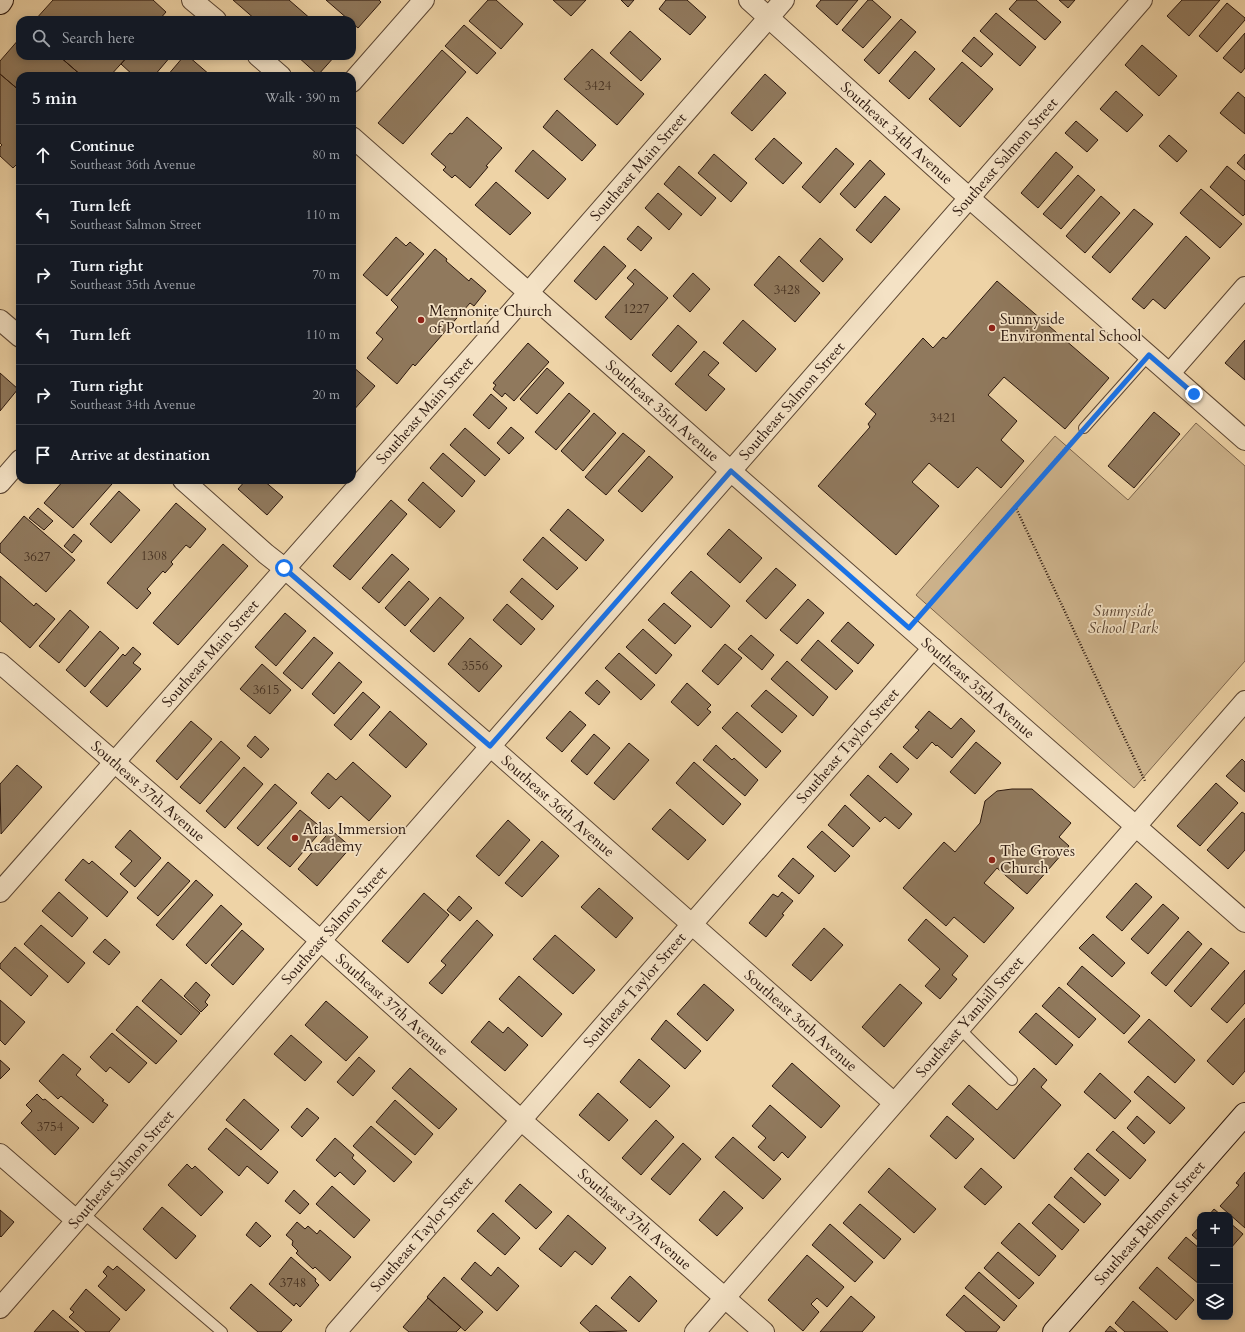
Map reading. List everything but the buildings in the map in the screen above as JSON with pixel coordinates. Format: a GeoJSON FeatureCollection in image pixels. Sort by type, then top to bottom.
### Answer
{"type":"FeatureCollection","features":[{"type":"Feature","properties":{"kind":"main road","name":"Southeast Belmont Street"},"geometry":{"type":"LineString","coordinates":[[1060,1330],[1245,1114]]}},
{"type":"Feature","properties":{"kind":"street"},"geometry":{"type":"LineString","coordinates":[[192,0],[211,16]]}},
{"type":"Feature","properties":{"kind":"street"},"geometry":{"type":"LineString","coordinates":[[356,77],[424,0]]}},
{"type":"Feature","properties":{"kind":"street","name":"Southeast 34th Avenue"},"geometry":{"type":"LineString","coordinates":[[749,0],[969,197],[1245,440]]}},
{"type":"Feature","properties":{"kind":"street","name":"Southeast Main Street"},"geometry":{"type":"LineString","coordinates":[[0,892],[284,568],[529,292],[784,0]]}},
{"type":"Feature","properties":{"kind":"street","name":"Southeast Salmon Street"},"geometry":{"type":"LineString","coordinates":[[0,1308],[1142,0]]}},
{"type":"Feature","properties":{"kind":"street"},"geometry":{"type":"LineString","coordinates":[[263,60],[276,72]]}},
{"type":"Feature","properties":{"kind":"street","name":"Southeast 35th Avenue"},"geometry":{"type":"LineString","coordinates":[[356,141],[1245,922]]}},
{"type":"Feature","properties":{"kind":"street"},"geometry":{"type":"LineString","coordinates":[[1170,373],[1245,287]]}},
{"type":"Feature","properties":{"kind":"street"},"geometry":{"type":"LineString","coordinates":[[0,320],[16,334]]}},
{"type":"Feature","properties":{"kind":"street"},"geometry":{"type":"LineString","coordinates":[[0,483],[16,465]]}},
{"type":"Feature","properties":{"kind":"street","name":"Southeast 36th Avenue"},"geometry":{"type":"LineString","coordinates":[[187,484],[266,554],[490,746],[894,1103]]}},
{"type":"Feature","properties":{"kind":"street","name":"Southeast Taylor Street"},"geometry":{"type":"LineString","coordinates":[[336,1332],[932,648]]}},
{"type":"Feature","properties":{"kind":"street","name":"Southeast 37th Avenue"},"geometry":{"type":"LineString","coordinates":[[0,663],[320,941],[521,1120],[764,1332]]}},
{"type":"Feature","properties":{"kind":"street","name":"Southeast Yamhill Street"},"geometry":{"type":"LineString","coordinates":[[695,1332],[1245,701]]}},
{"type":"Feature","properties":{"kind":"street"},"geometry":{"type":"LineString","coordinates":[[0,1154],[80,1216]]}},
{"type":"Feature","properties":{"kind":"lane"},"geometry":{"type":"LineString","coordinates":[[1084,428],[1149,355]]}},
{"type":"Feature","properties":{"kind":"lane"},"geometry":{"type":"LineString","coordinates":[[960,1028],[1012,1080]]}},
{"type":"Feature","properties":{"kind":"lane"},"geometry":{"type":"LineString","coordinates":[[80,1216],[222,1332]]}},
{"type":"Feature","properties":{"kind":"path"},"geometry":{"type":"LineString","coordinates":[[909,628],[1084,428]]}},
{"type":"Feature","properties":{"kind":"path"},"geometry":{"type":"LineString","coordinates":[[1015,506],[1145,780]]}},
{"type":"Feature","properties":{"kind":"green space","name":"Sunnyside School Park"},"geometry":{"type":"Polygon","coordinates":[[[1196,423],[1245,466],[1245,661],[1134,788],[916,595],[1055,436],[1128,500],[1196,423]]]}},
{"type":"Feature","properties":{"kind":"place","name":"Mennonite Church of Portland"},"geometry":{"type":"Point","coordinates":[421,320]}},
{"type":"Feature","properties":{"kind":"place","name":"Sunnyside Environmental School"},"geometry":{"type":"Point","coordinates":[992,328]}},
{"type":"Feature","properties":{"kind":"place","name":"Atlas Immersion Academy"},"geometry":{"type":"Point","coordinates":[295,838]}},
{"type":"Feature","properties":{"kind":"place","name":"The Groves Church"},"geometry":{"type":"Point","coordinates":[992,860]}},
{"type":"Feature","properties":{"kind":"route"},"geometry":{"type":"LineString","coordinates":[[284,568],[490,746],[731,471],[909,628],[1149,355],[1194,394]]}}]}
